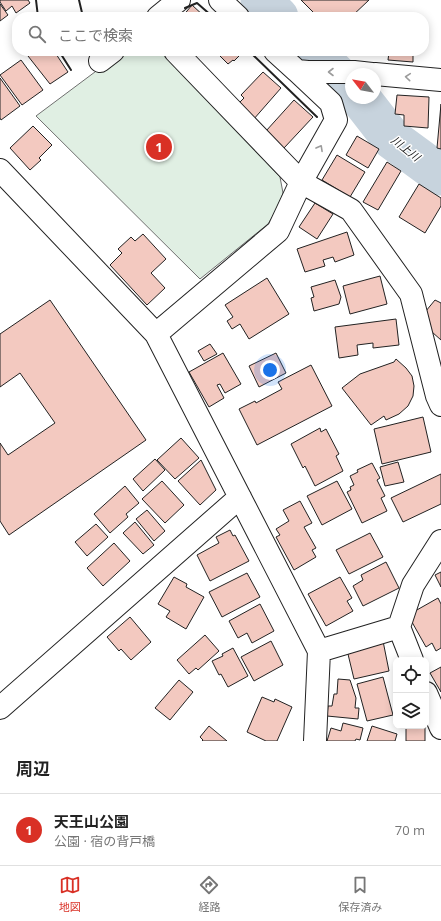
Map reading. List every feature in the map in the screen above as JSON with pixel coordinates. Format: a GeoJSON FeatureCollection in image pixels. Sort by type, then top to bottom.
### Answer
{"type":"FeatureCollection","features":[{"type":"Feature","properties":{"kind":"street"},"geometry":{"type":"LineString","coordinates":[[164,12],[179,0]]}},
{"type":"Feature","properties":{"kind":"street"},"geometry":{"type":"LineString","coordinates":[[220,0],[233,12]]}},
{"type":"Feature","properties":{"kind":"street"},"geometry":{"type":"LineString","coordinates":[[181,56],[301,182],[351,210],[411,294],[437,396],[441,405]]}},
{"type":"Feature","properties":{"kind":"street"},"geometry":{"type":"LineString","coordinates":[[156,334],[278,231],[301,182],[336,120],[331,103],[302,72],[281,56]]}},
{"type":"Feature","properties":{"kind":"street"},"geometry":{"type":"LineString","coordinates":[[302,72],[345,73]]}},
{"type":"Feature","properties":{"kind":"street"},"geometry":{"type":"LineString","coordinates":[[381,75],[441,80]]}},
{"type":"Feature","properties":{"kind":"street"},"geometry":{"type":"LineString","coordinates":[[0,170],[156,334],[319,651],[315,741]]}},
{"type":"Feature","properties":{"kind":"street"},"geometry":{"type":"LineString","coordinates":[[0,708],[240,497]]}},
{"type":"Feature","properties":{"kind":"street"},"geometry":{"type":"LineString","coordinates":[[411,657],[400,627],[413,585],[441,541]]}},
{"type":"Feature","properties":{"kind":"street"},"geometry":{"type":"LineString","coordinates":[[319,651],[400,627]]}},
{"type":"Feature","properties":{"kind":"street"},"geometry":{"type":"LineString","coordinates":[[429,700],[441,728]]}},
{"type":"Feature","properties":{"kind":"green space"},"geometry":{"type":"Polygon","coordinates":[[[116,56],[167,56],[280,177],[283,193],[279,206],[268,224],[200,279],[36,116],[116,56]]]}},
{"type":"Feature","properties":{"kind":"building"},"geometry":{"type":"Polygon","coordinates":[[[0,0],[28,0],[30,3],[15,12],[12,6],[6,11],[0,0]]]}},
{"type":"Feature","properties":{"kind":"building"},"geometry":{"type":"Polygon","coordinates":[[[301,0],[369,0],[356,12],[313,12],[301,0]]]}},
{"type":"Feature","properties":{"kind":"building"},"geometry":{"type":"Polygon","coordinates":[[[0,4],[8,15],[0,21],[0,4]]]}},
{"type":"Feature","properties":{"kind":"building"},"geometry":{"type":"Polygon","coordinates":[[[192,5],[200,12],[186,12],[192,5]]]}},
{"type":"Feature","properties":{"kind":"building"},"geometry":{"type":"Polygon","coordinates":[[[28,56],[57,56],[68,72],[50,84],[28,56]]]}},
{"type":"Feature","properties":{"kind":"building"},"geometry":{"type":"Polygon","coordinates":[[[220,56],[239,56],[234,61],[233,60],[228,64],[220,56]]]}},
{"type":"Feature","properties":{"kind":"building"},"geometry":{"type":"Polygon","coordinates":[[[388,56],[413,56],[413,62],[388,60],[388,56]]]}},
{"type":"Feature","properties":{"kind":"building"},"geometry":{"type":"Polygon","coordinates":[[[21,60],[43,90],[22,105],[0,75],[21,60]]]}},
{"type":"Feature","properties":{"kind":"building"},"geometry":{"type":"Polygon","coordinates":[[[263,72],[281,88],[253,120],[239,103],[244,98],[241,95],[263,72]]]}},
{"type":"Feature","properties":{"kind":"building"},"geometry":{"type":"Polygon","coordinates":[[[0,78],[20,106],[1,120],[0,118],[0,78]]]}},
{"type":"Feature","properties":{"kind":"building"},"geometry":{"type":"Polygon","coordinates":[[[397,95],[429,97],[428,128],[404,126],[404,115],[395,114],[397,95]]]}},
{"type":"Feature","properties":{"kind":"building"},"geometry":{"type":"Polygon","coordinates":[[[294,100],[313,117],[284,148],[266,131],[294,100]]]}},
{"type":"Feature","properties":{"kind":"building"},"geometry":{"type":"Polygon","coordinates":[[[441,104],[441,149],[437,148],[441,104]]]}},
{"type":"Feature","properties":{"kind":"building"},"geometry":{"type":"Polygon","coordinates":[[[33,126],[52,145],[39,158],[41,160],[30,170],[10,148],[33,126]]]}},
{"type":"Feature","properties":{"kind":"building"},"geometry":{"type":"Polygon","coordinates":[[[357,136],[379,149],[368,168],[346,155],[357,136]]]}},
{"type":"Feature","properties":{"kind":"building"},"geometry":{"type":"Polygon","coordinates":[[[337,155],[365,172],[350,197],[322,180],[337,155]]]}},
{"type":"Feature","properties":{"kind":"building"},"geometry":{"type":"Polygon","coordinates":[[[387,162],[401,171],[378,210],[363,202],[387,162]]]}},
{"type":"Feature","properties":{"kind":"building"},"geometry":{"type":"Polygon","coordinates":[[[419,184],[441,198],[441,206],[425,233],[399,217],[419,184]]]}},
{"type":"Feature","properties":{"kind":"building"},"geometry":{"type":"Polygon","coordinates":[[[315,203],[333,214],[317,239],[299,227],[315,203]]]}},
{"type":"Feature","properties":{"kind":"building"},"geometry":{"type":"Polygon","coordinates":[[[347,232],[354,255],[335,262],[333,257],[323,260],[325,266],[305,272],[297,249],[347,232]]]}},
{"type":"Feature","properties":{"kind":"building"},"geometry":{"type":"Polygon","coordinates":[[[143,234],[166,259],[151,273],[165,288],[147,305],[110,265],[122,253],[118,249],[131,237],[135,241],[143,234]]]}},
{"type":"Feature","properties":{"kind":"building"},"geometry":{"type":"Polygon","coordinates":[[[380,276],[387,304],[350,314],[343,286],[380,276]]]}},
{"type":"Feature","properties":{"kind":"building"},"geometry":{"type":"Polygon","coordinates":[[[267,278],[289,314],[249,339],[240,324],[232,329],[227,321],[233,317],[225,305],[267,278]]]}},
{"type":"Feature","properties":{"kind":"building"},"geometry":{"type":"Polygon","coordinates":[[[335,280],[341,297],[339,304],[314,311],[311,298],[314,297],[311,287],[335,280]]]}},
{"type":"Feature","properties":{"kind":"building"},"geometry":{"type":"Polygon","coordinates":[[[50,300],[146,440],[9,535],[0,521],[0,443],[8,455],[55,423],[20,373],[0,387],[0,334],[50,300]]]}},
{"type":"Feature","properties":{"kind":"building"},"geometry":{"type":"Polygon","coordinates":[[[435,300],[441,303],[441,340],[423,324],[421,317],[435,300]]]}},
{"type":"Feature","properties":{"kind":"building"},"geometry":{"type":"Polygon","coordinates":[[[396,319],[399,345],[373,348],[373,343],[357,345],[358,355],[339,358],[335,327],[396,319]]]}},
{"type":"Feature","properties":{"kind":"building"},"geometry":{"type":"Polygon","coordinates":[[[210,344],[217,354],[204,361],[198,351],[210,344]]]}},
{"type":"Feature","properties":{"kind":"building"},"geometry":{"type":"Polygon","coordinates":[[[223,353],[241,384],[225,393],[220,384],[217,385],[224,398],[209,407],[189,372],[223,353]]]}},
{"type":"Feature","properties":{"kind":"building"},"geometry":{"type":"Polygon","coordinates":[[[276,353],[286,373],[259,387],[249,366],[276,353]]]}},
{"type":"Feature","properties":{"kind":"building"},"geometry":{"type":"Polygon","coordinates":[[[396,359],[412,376],[414,386],[413,396],[408,406],[399,414],[386,420],[384,416],[371,425],[342,388],[360,374],[394,362],[396,359]]]}},
{"type":"Feature","properties":{"kind":"building"},"geometry":{"type":"Polygon","coordinates":[[[311,365],[332,406],[257,445],[239,409],[255,401],[256,403],[282,389],[278,382],[311,365]]]}},
{"type":"Feature","properties":{"kind":"building"},"geometry":{"type":"Polygon","coordinates":[[[423,417],[431,452],[382,464],[374,429],[423,417]]]}},
{"type":"Feature","properties":{"kind":"building"},"geometry":{"type":"Polygon","coordinates":[[[320,428],[321,432],[326,429],[339,454],[336,456],[343,471],[315,486],[305,466],[303,468],[291,444],[320,428]]]}},
{"type":"Feature","properties":{"kind":"building"},"geometry":{"type":"Polygon","coordinates":[[[181,438],[199,458],[175,479],[157,460],[181,438]]]}},
{"type":"Feature","properties":{"kind":"building"},"geometry":{"type":"Polygon","coordinates":[[[155,459],[165,470],[143,491],[133,479],[155,459]]]}},
{"type":"Feature","properties":{"kind":"building"},"geometry":{"type":"Polygon","coordinates":[[[201,460],[216,490],[200,505],[178,481],[201,460]]]}},
{"type":"Feature","properties":{"kind":"building"},"geometry":{"type":"Polygon","coordinates":[[[398,462],[404,482],[385,486],[380,467],[398,462]]]}},
{"type":"Feature","properties":{"kind":"building"},"geometry":{"type":"Polygon","coordinates":[[[372,463],[380,478],[377,480],[385,496],[381,498],[387,511],[362,523],[347,492],[351,490],[350,487],[354,485],[350,476],[358,472],[357,470],[372,463]]]}},
{"type":"Feature","properties":{"kind":"building"},"geometry":{"type":"Polygon","coordinates":[[[441,474],[441,504],[403,522],[391,498],[441,474]]]}},
{"type":"Feature","properties":{"kind":"building"},"geometry":{"type":"Polygon","coordinates":[[[162,481],[184,505],[165,523],[142,499],[162,481]]]}},
{"type":"Feature","properties":{"kind":"building"},"geometry":{"type":"Polygon","coordinates":[[[337,481],[352,509],[322,525],[307,496],[337,481]]]}},
{"type":"Feature","properties":{"kind":"building"},"geometry":{"type":"Polygon","coordinates":[[[125,486],[139,503],[126,514],[128,517],[110,533],[94,514],[125,486]]]}},
{"type":"Feature","properties":{"kind":"building"},"geometry":{"type":"Polygon","coordinates":[[[300,501],[312,523],[304,527],[316,548],[312,550],[316,557],[294,570],[276,537],[280,535],[276,529],[289,521],[283,510],[300,501]]]}},
{"type":"Feature","properties":{"kind":"building"},"geometry":{"type":"Polygon","coordinates":[[[147,510],[165,531],[154,541],[136,519],[147,510]]]}},
{"type":"Feature","properties":{"kind":"building"},"geometry":{"type":"Polygon","coordinates":[[[135,522],[154,545],[143,554],[123,533],[135,522]]]}},
{"type":"Feature","properties":{"kind":"building"},"geometry":{"type":"Polygon","coordinates":[[[96,524],[108,537],[87,556],[75,542],[96,524]]]}},
{"type":"Feature","properties":{"kind":"building"},"geometry":{"type":"Polygon","coordinates":[[[230,530],[233,536],[235,535],[249,561],[210,581],[197,555],[219,543],[216,537],[230,530]]]}},
{"type":"Feature","properties":{"kind":"building"},"geometry":{"type":"Polygon","coordinates":[[[370,533],[383,557],[349,574],[336,550],[370,533]]]}},
{"type":"Feature","properties":{"kind":"building"},"geometry":{"type":"Polygon","coordinates":[[[114,543],[130,561],[103,586],[87,568],[114,543]]]}},
{"type":"Feature","properties":{"kind":"building"},"geometry":{"type":"Polygon","coordinates":[[[386,562],[399,588],[363,606],[353,586],[363,580],[361,575],[386,562]]]}},
{"type":"Feature","properties":{"kind":"building"},"geometry":{"type":"Polygon","coordinates":[[[441,572],[441,587],[435,575],[441,572]]]}},
{"type":"Feature","properties":{"kind":"building"},"geometry":{"type":"Polygon","coordinates":[[[247,573],[260,597],[222,617],[209,592],[247,573]]]}},
{"type":"Feature","properties":{"kind":"building"},"geometry":{"type":"Polygon","coordinates":[[[174,577],[187,584],[186,587],[204,597],[186,629],[166,617],[170,611],[158,604],[174,577]]]}},
{"type":"Feature","properties":{"kind":"building"},"geometry":{"type":"Polygon","coordinates":[[[340,577],[352,598],[347,601],[353,611],[326,626],[308,594],[340,577]]]}},
{"type":"Feature","properties":{"kind":"building"},"geometry":{"type":"Polygon","coordinates":[[[438,598],[441,604],[441,648],[436,651],[432,643],[426,647],[408,615],[438,598]]]}},
{"type":"Feature","properties":{"kind":"building"},"geometry":{"type":"Polygon","coordinates":[[[260,604],[274,631],[252,643],[247,633],[238,638],[229,621],[260,604]]]}},
{"type":"Feature","properties":{"kind":"building"},"geometry":{"type":"Polygon","coordinates":[[[130,617],[151,642],[131,660],[121,649],[119,651],[107,637],[130,617]]]}},
{"type":"Feature","properties":{"kind":"building"},"geometry":{"type":"Polygon","coordinates":[[[205,635],[219,651],[198,670],[196,668],[189,674],[177,660],[205,635]]]}},
{"type":"Feature","properties":{"kind":"building"},"geometry":{"type":"Polygon","coordinates":[[[271,641],[283,665],[254,681],[241,657],[271,641]]]}},
{"type":"Feature","properties":{"kind":"building"},"geometry":{"type":"Polygon","coordinates":[[[383,641],[389,671],[354,679],[347,650],[383,641]]]}},
{"type":"Feature","properties":{"kind":"building"},"geometry":{"type":"Polygon","coordinates":[[[233,648],[248,676],[228,687],[221,674],[219,675],[212,661],[223,656],[222,654],[233,648]]]}},
{"type":"Feature","properties":{"kind":"building"},"geometry":{"type":"Polygon","coordinates":[[[441,667],[441,692],[430,673],[441,667]]]}},
{"type":"Feature","properties":{"kind":"building"},"geometry":{"type":"Polygon","coordinates":[[[383,677],[393,715],[367,721],[357,684],[383,677]]]}},
{"type":"Feature","properties":{"kind":"building"},"geometry":{"type":"Polygon","coordinates":[[[338,679],[350,680],[356,698],[355,708],[359,708],[358,719],[327,716],[328,706],[332,706],[334,694],[337,694],[338,679]]]}},
{"type":"Feature","properties":{"kind":"building"},"geometry":{"type":"Polygon","coordinates":[[[179,680],[193,692],[170,720],[155,708],[179,680]]]}},
{"type":"Feature","properties":{"kind":"building"},"geometry":{"type":"Polygon","coordinates":[[[262,697],[274,702],[275,699],[292,707],[277,741],[266,741],[247,732],[262,697]]]}},
{"type":"Feature","properties":{"kind":"building"},"geometry":{"type":"Polygon","coordinates":[[[343,723],[363,728],[360,740],[327,741],[331,728],[341,731],[343,723]]]}},
{"type":"Feature","properties":{"kind":"building"},"geometry":{"type":"Polygon","coordinates":[[[209,726],[227,741],[202,741],[203,740],[200,737],[209,726]]]}},
{"type":"Feature","properties":{"kind":"building"},"geometry":{"type":"Polygon","coordinates":[[[372,726],[397,734],[395,741],[367,741],[372,726]]]}},
{"type":"Feature","properties":{"kind":"building"},"geometry":{"type":"Polygon","coordinates":[[[406,729],[425,729],[425,741],[406,741],[406,729]]]}},
{"type":"Feature","properties":{"kind":"waterway","name":"川上川"},"geometry":{"type":"LineString","coordinates":[[261,0],[273,12]]}},
{"type":"Feature","properties":{"kind":"waterway","name":"川上川"},"geometry":{"type":"LineString","coordinates":[[317,56],[345,83]]}},
{"type":"Feature","properties":{"kind":"waterway","name":"川上川"},"geometry":{"type":"LineString","coordinates":[[365,104],[392,139],[441,175]]}},
{"type":"Feature","properties":{"kind":"wall"},"geometry":{"type":"LineString","coordinates":[[36,0],[37,12]]}},
{"type":"Feature","properties":{"kind":"wall"},"geometry":{"type":"LineString","coordinates":[[79,0],[82,12]]}},
{"type":"Feature","properties":{"kind":"wall"},"geometry":{"type":"LineString","coordinates":[[185,8],[197,3],[207,12]]}},
{"type":"Feature","properties":{"kind":"wall"},"geometry":{"type":"LineString","coordinates":[[62,56],[71,70]]}},
{"type":"Feature","properties":{"kind":"wall"},"geometry":{"type":"LineString","coordinates":[[254,56],[317,117]]}},
{"type":"Feature","properties":{"kind":"place","name":"天王山公園"},"geometry":{"type":"Point","coordinates":[159,147]}}]}
